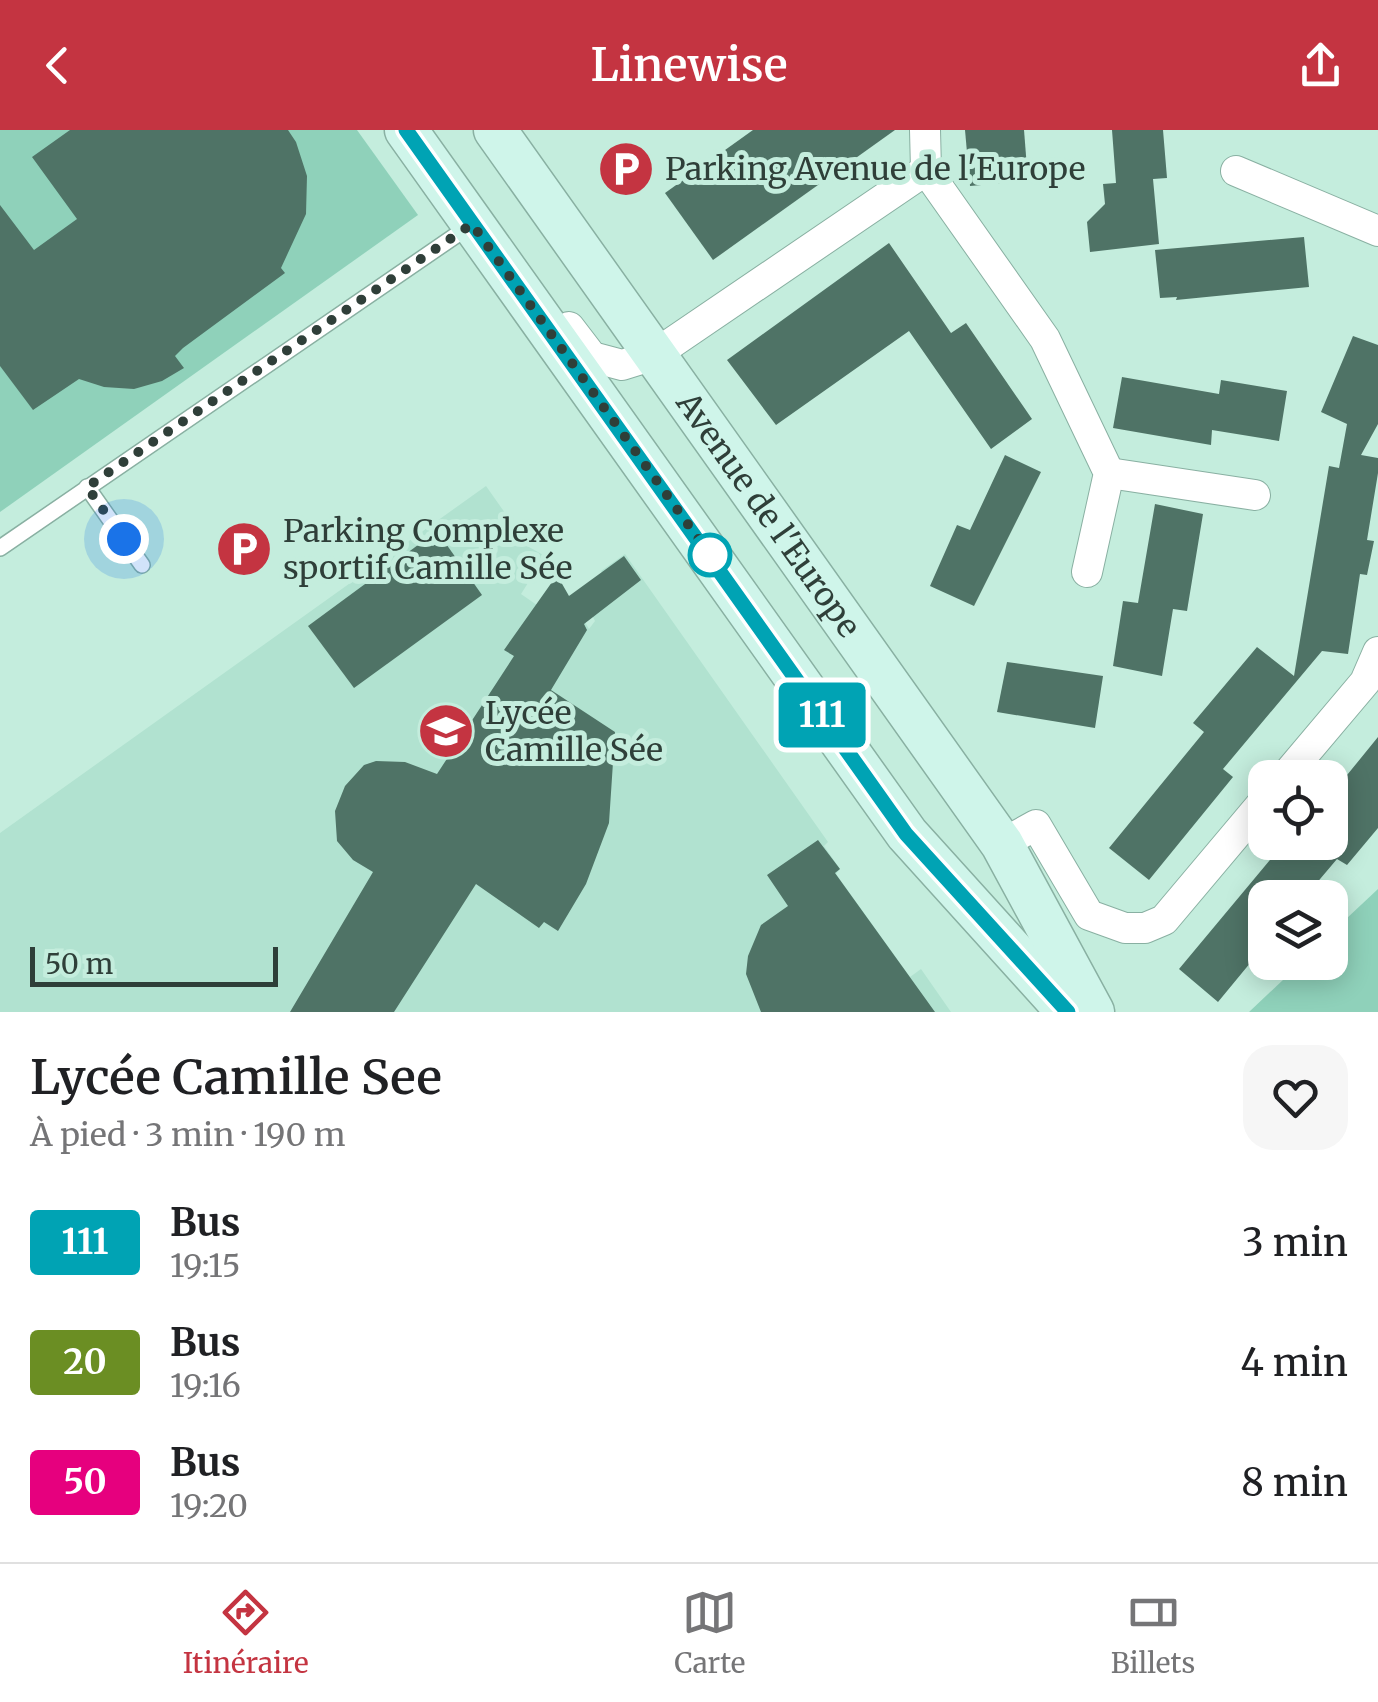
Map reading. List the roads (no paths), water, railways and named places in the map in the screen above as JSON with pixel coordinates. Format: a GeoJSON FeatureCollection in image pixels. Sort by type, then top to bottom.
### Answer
{"type":"FeatureCollection","features":[{"type":"Feature","properties":{"kind":"main road"},"geometry":{"type":"LineString","coordinates":[[406,130],[906,834],[1068,1012]]}},
{"type":"Feature","properties":{"kind":"main road","name":"Avenue de l'Europe"},"geometry":{"type":"LineString","coordinates":[[495,130],[1002,844],[1093,1012]]}},
{"type":"Feature","properties":{"kind":"street"},"geometry":{"type":"LineString","coordinates":[[925,130],[926,170],[1045,339],[1110,473],[1087,572]]}},
{"type":"Feature","properties":{"kind":"street"},"geometry":{"type":"LineString","coordinates":[[472,224],[512,248],[592,357],[622,366],[654,354],[926,170]]}},
{"type":"Feature","properties":{"kind":"street"},"geometry":{"type":"LineString","coordinates":[[1236,171],[1378,231]]}},
{"type":"Feature","properties":{"kind":"street"},"geometry":{"type":"LineString","coordinates":[[1110,473],[1255,495]]}},
{"type":"Feature","properties":{"kind":"street"},"geometry":{"type":"LineString","coordinates":[[1299,760],[1364,682],[1378,652]]}},
{"type":"Feature","properties":{"kind":"street"},"geometry":{"type":"LineString","coordinates":[[1002,844],[1036,825],[1089,915],[1124,928],[1145,928],[1164,920],[1248,820]]}},
{"type":"Feature","properties":{"kind":"lane"},"geometry":{"type":"LineString","coordinates":[[0,548],[472,224]]}},
{"type":"Feature","properties":{"kind":"lane"},"geometry":{"type":"LineString","coordinates":[[87,487],[142,565]]}},
{"type":"Feature","properties":{"kind":"place","name":"Parking Avenue de l'Europe"},"geometry":{"type":"Point","coordinates":[626,169]}},
{"type":"Feature","properties":{"kind":"place","name":"Parking Complexe sportif Camille Sée"},"geometry":{"type":"Point","coordinates":[244,549]}},
{"type":"Feature","properties":{"kind":"place","name":"Lycée Camille Sée"},"geometry":{"type":"Point","coordinates":[446,731]}}]}
